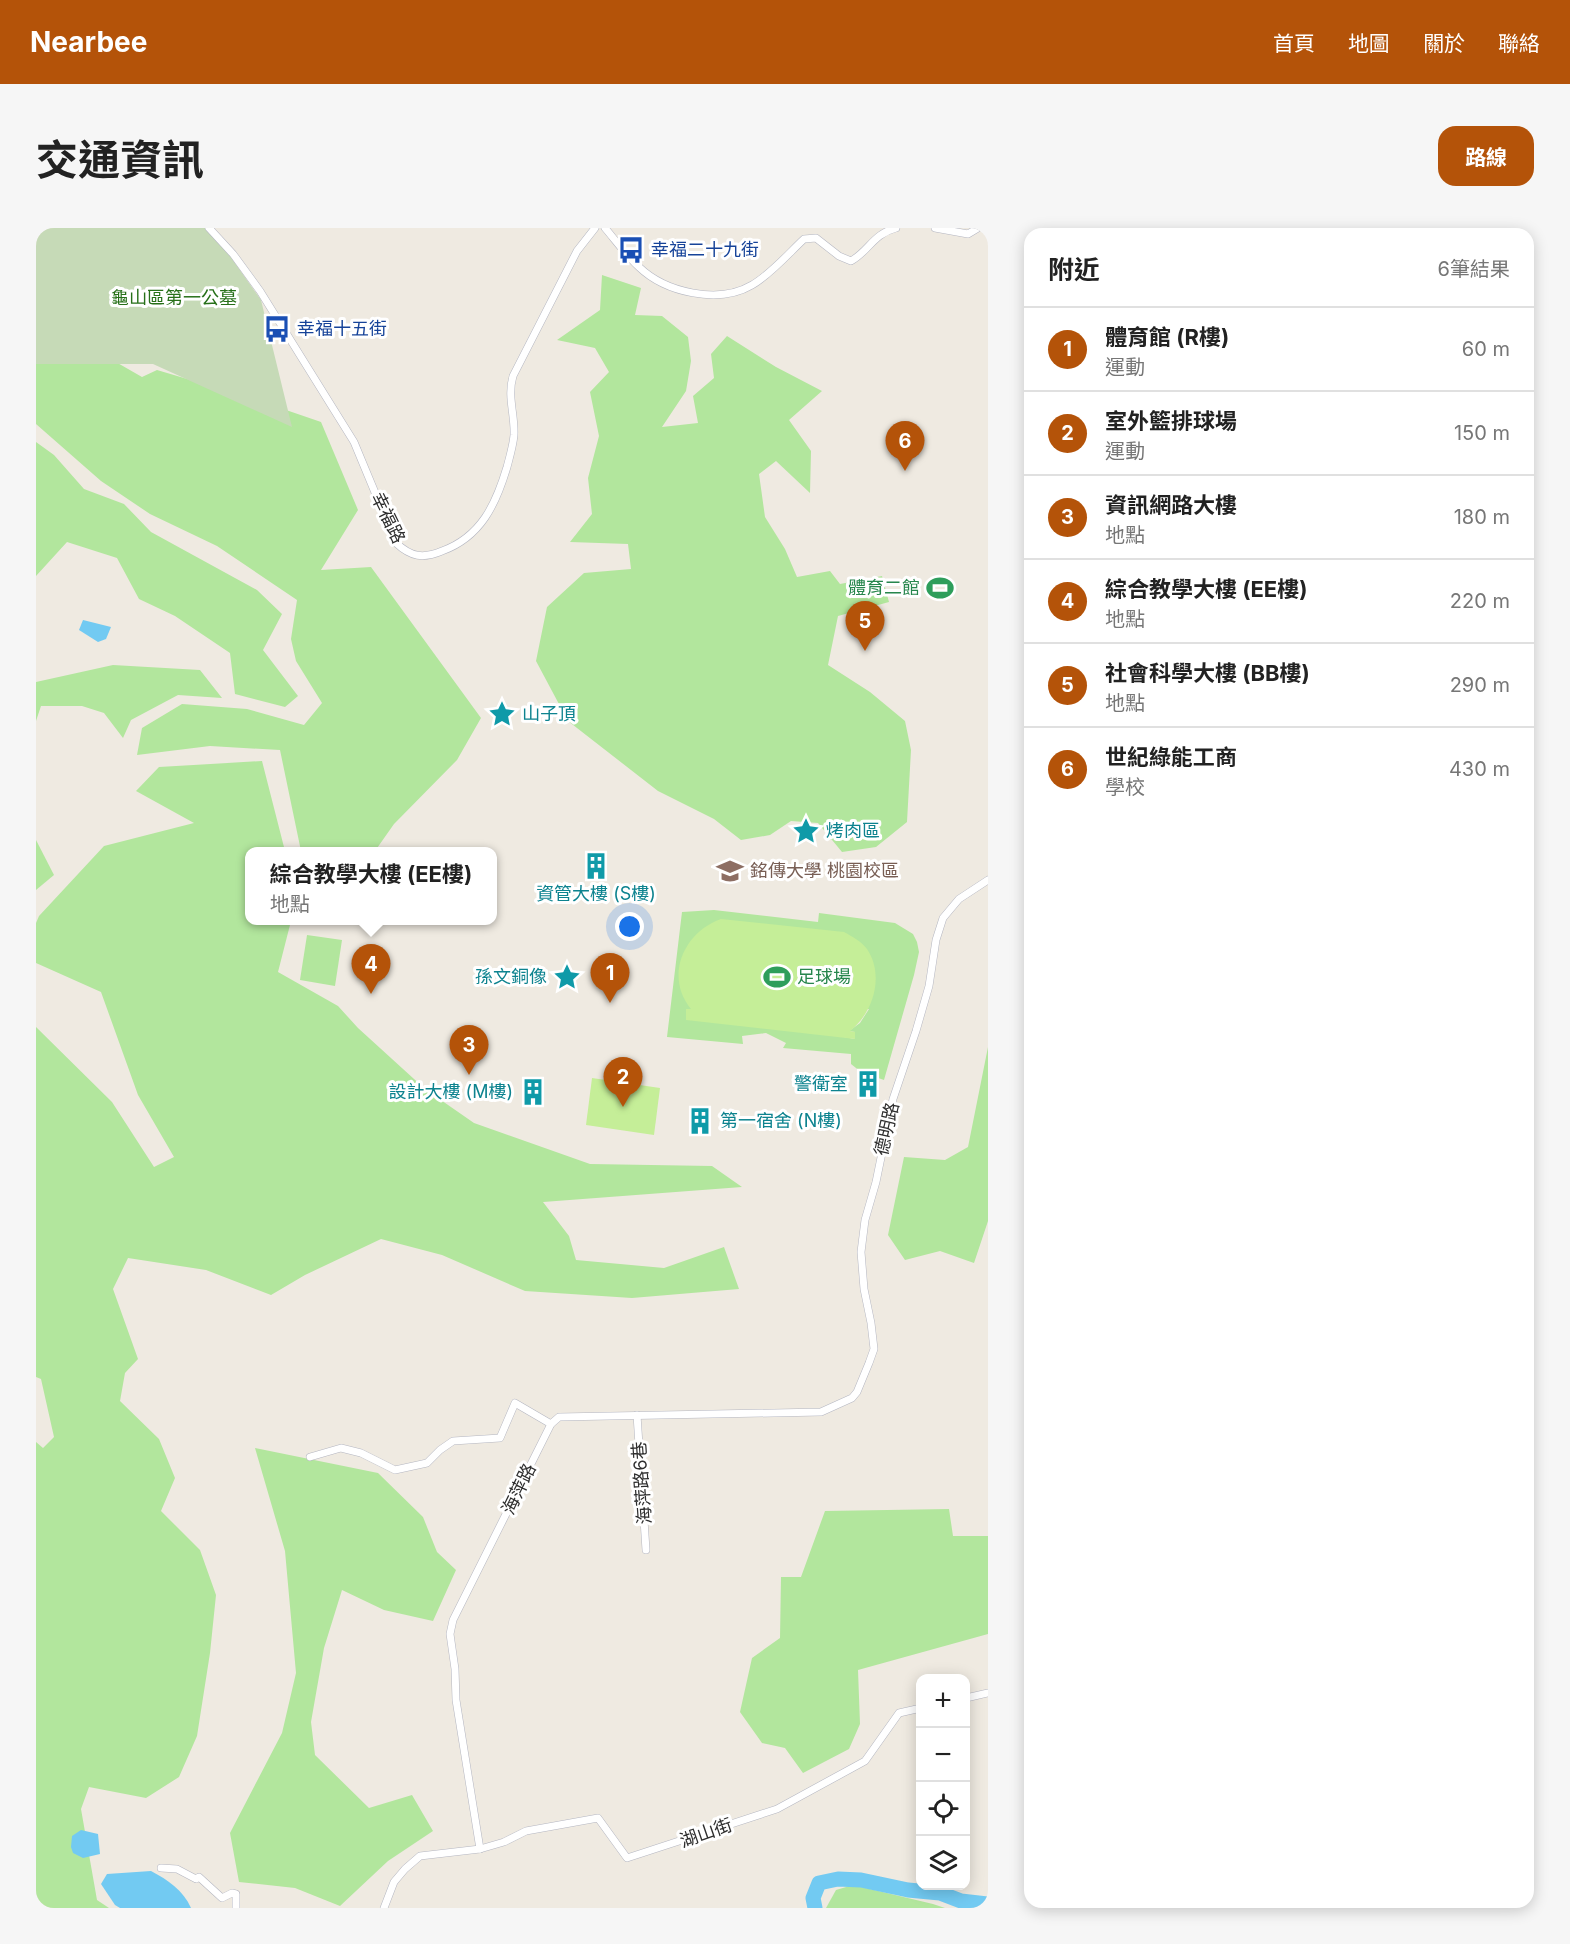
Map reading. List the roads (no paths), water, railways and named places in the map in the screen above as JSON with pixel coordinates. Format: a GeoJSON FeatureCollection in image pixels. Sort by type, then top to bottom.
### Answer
{"type":"FeatureCollection","features":[{"type":"Feature","properties":{"kind":"street","name":"幸福路"},"geometry":{"type":"LineString","coordinates":[[209,228],[233,254],[260,291],[354,442],[396,543],[406,553],[428,556],[458,546],[479,526],[495,502],[512,450],[514,423],[510,388],[513,375],[577,251],[595,228]]}},
{"type":"Feature","properties":{"kind":"street"},"geometry":{"type":"LineString","coordinates":[[605,228],[639,267],[652,278],[683,291],[698,294],[724,294],[752,285],[804,239],[816,238],[839,256],[851,261],[862,253],[878,235],[896,228]]}},
{"type":"Feature","properties":{"kind":"street"},"geometry":{"type":"LineString","coordinates":[[935,228],[968,234],[978,228]]}},
{"type":"Feature","properties":{"kind":"street","name":"德明路"},"geometry":{"type":"LineString","coordinates":[[638,1415],[821,1412],[852,1398],[857,1392],[874,1349],[864,1289],[861,1252],[865,1220],[876,1182],[893,1099],[929,986],[936,940],[943,918],[959,899],[988,880]]}},
{"type":"Feature","properties":{"kind":"street"},"geometry":{"type":"LineString","coordinates":[[310,1457],[341,1448],[361,1452],[395,1470],[427,1463],[453,1441],[500,1438],[515,1403],[551,1424],[559,1417],[638,1415]]}},
{"type":"Feature","properties":{"kind":"street","name":"海萍路6巷"},"geometry":{"type":"LineString","coordinates":[[638,1415],[646,1550]]}},
{"type":"Feature","properties":{"kind":"street","name":"海萍路"},"geometry":{"type":"LineString","coordinates":[[480,1849],[456,1700],[455,1669],[450,1634],[453,1620],[551,1424]]}},
{"type":"Feature","properties":{"kind":"street"},"geometry":{"type":"LineString","coordinates":[[970,1697],[988,1693]]}},
{"type":"Feature","properties":{"kind":"street","name":"湖山街"},"geometry":{"type":"LineString","coordinates":[[480,1849],[526,1832],[598,1818],[627,1858],[639,1855],[777,1809],[865,1761],[899,1713],[916,1709]]}},
{"type":"Feature","properties":{"kind":"street"},"geometry":{"type":"LineString","coordinates":[[384,1908],[394,1882],[420,1856],[480,1849]]}},
{"type":"Feature","properties":{"kind":"street"},"geometry":{"type":"LineString","coordinates":[[161,1868],[177,1869],[196,1879],[199,1877],[222,1898],[232,1893],[236,1894],[236,1908]]}},
{"type":"Feature","properties":{"kind":"water"},"geometry":{"type":"Polygon","coordinates":[[[83,620],[111,627],[106,639],[98,642],[79,630],[83,620]]]}},
{"type":"Feature","properties":{"kind":"water"},"geometry":{"type":"Polygon","coordinates":[[[81,1830],[98,1834],[100,1854],[83,1858],[73,1853],[72,1836],[81,1830]]]}},
{"type":"Feature","properties":{"kind":"water"},"geometry":{"type":"Polygon","coordinates":[[[151,1871],[174,1886],[191,1908],[120,1908],[115,1905],[101,1884],[107,1874],[151,1871]]]}},
{"type":"Feature","properties":{"kind":"waterway"},"geometry":{"type":"LineString","coordinates":[[815,1908],[813,1898],[819,1883],[838,1879],[861,1880],[908,1890],[940,1893],[961,1901],[988,1904]]}},
{"type":"Feature","properties":{"kind":"place","name":"幸福二十九街"},"geometry":{"type":"Point","coordinates":[631,250]}},
{"type":"Feature","properties":{"kind":"place","name":"幸福十五街"},"geometry":{"type":"Point","coordinates":[277,329]}},
{"type":"Feature","properties":{"kind":"place","name":"世紀綠能工商"},"geometry":{"type":"Point","coordinates":[905,471]}},
{"type":"Feature","properties":{"kind":"place","name":"體育二館"},"geometry":{"type":"Point","coordinates":[940,588]}},
{"type":"Feature","properties":{"kind":"place","name":"社會科學大樓 (BB樓)"},"geometry":{"type":"Point","coordinates":[865,651]}},
{"type":"Feature","properties":{"kind":"place","name":"山子頂"},"geometry":{"type":"Point","coordinates":[502,714]}},
{"type":"Feature","properties":{"kind":"place","name":"烤肉區"},"geometry":{"type":"Point","coordinates":[806,831]}},
{"type":"Feature","properties":{"kind":"place","name":"資管大樓 (S樓)"},"geometry":{"type":"Point","coordinates":[596,866]}},
{"type":"Feature","properties":{"kind":"place","name":"銘傳大學 桃園校區"},"geometry":{"type":"Point","coordinates":[730,871]}},
{"type":"Feature","properties":{"kind":"place","name":"孫文銅像"},"geometry":{"type":"Point","coordinates":[567,977]}},
{"type":"Feature","properties":{"kind":"place","name":"足球場"},"geometry":{"type":"Point","coordinates":[777,977]}},
{"type":"Feature","properties":{"kind":"place","name":"綜合教學大樓 (EE樓)"},"geometry":{"type":"Point","coordinates":[371,994]}},
{"type":"Feature","properties":{"kind":"place","name":"體育館 (R樓)"},"geometry":{"type":"Point","coordinates":[610,1003]}},
{"type":"Feature","properties":{"kind":"place","name":"資訊網路大樓"},"geometry":{"type":"Point","coordinates":[469,1075]}},
{"type":"Feature","properties":{"kind":"place","name":"警衛室"},"geometry":{"type":"Point","coordinates":[868,1084]}},
{"type":"Feature","properties":{"kind":"place","name":"設計大樓 (M樓)"},"geometry":{"type":"Point","coordinates":[533,1092]}},
{"type":"Feature","properties":{"kind":"place","name":"室外籃排球場"},"geometry":{"type":"Point","coordinates":[623,1107]}},
{"type":"Feature","properties":{"kind":"place","name":"第一宿舍 (N樓)"},"geometry":{"type":"Point","coordinates":[700,1121]}},
{"type":"Feature","properties":{"kind":"park label","name":"龜山區第一公墓"},"geometry":{"type":"Point","coordinates":[174,298]}}]}
